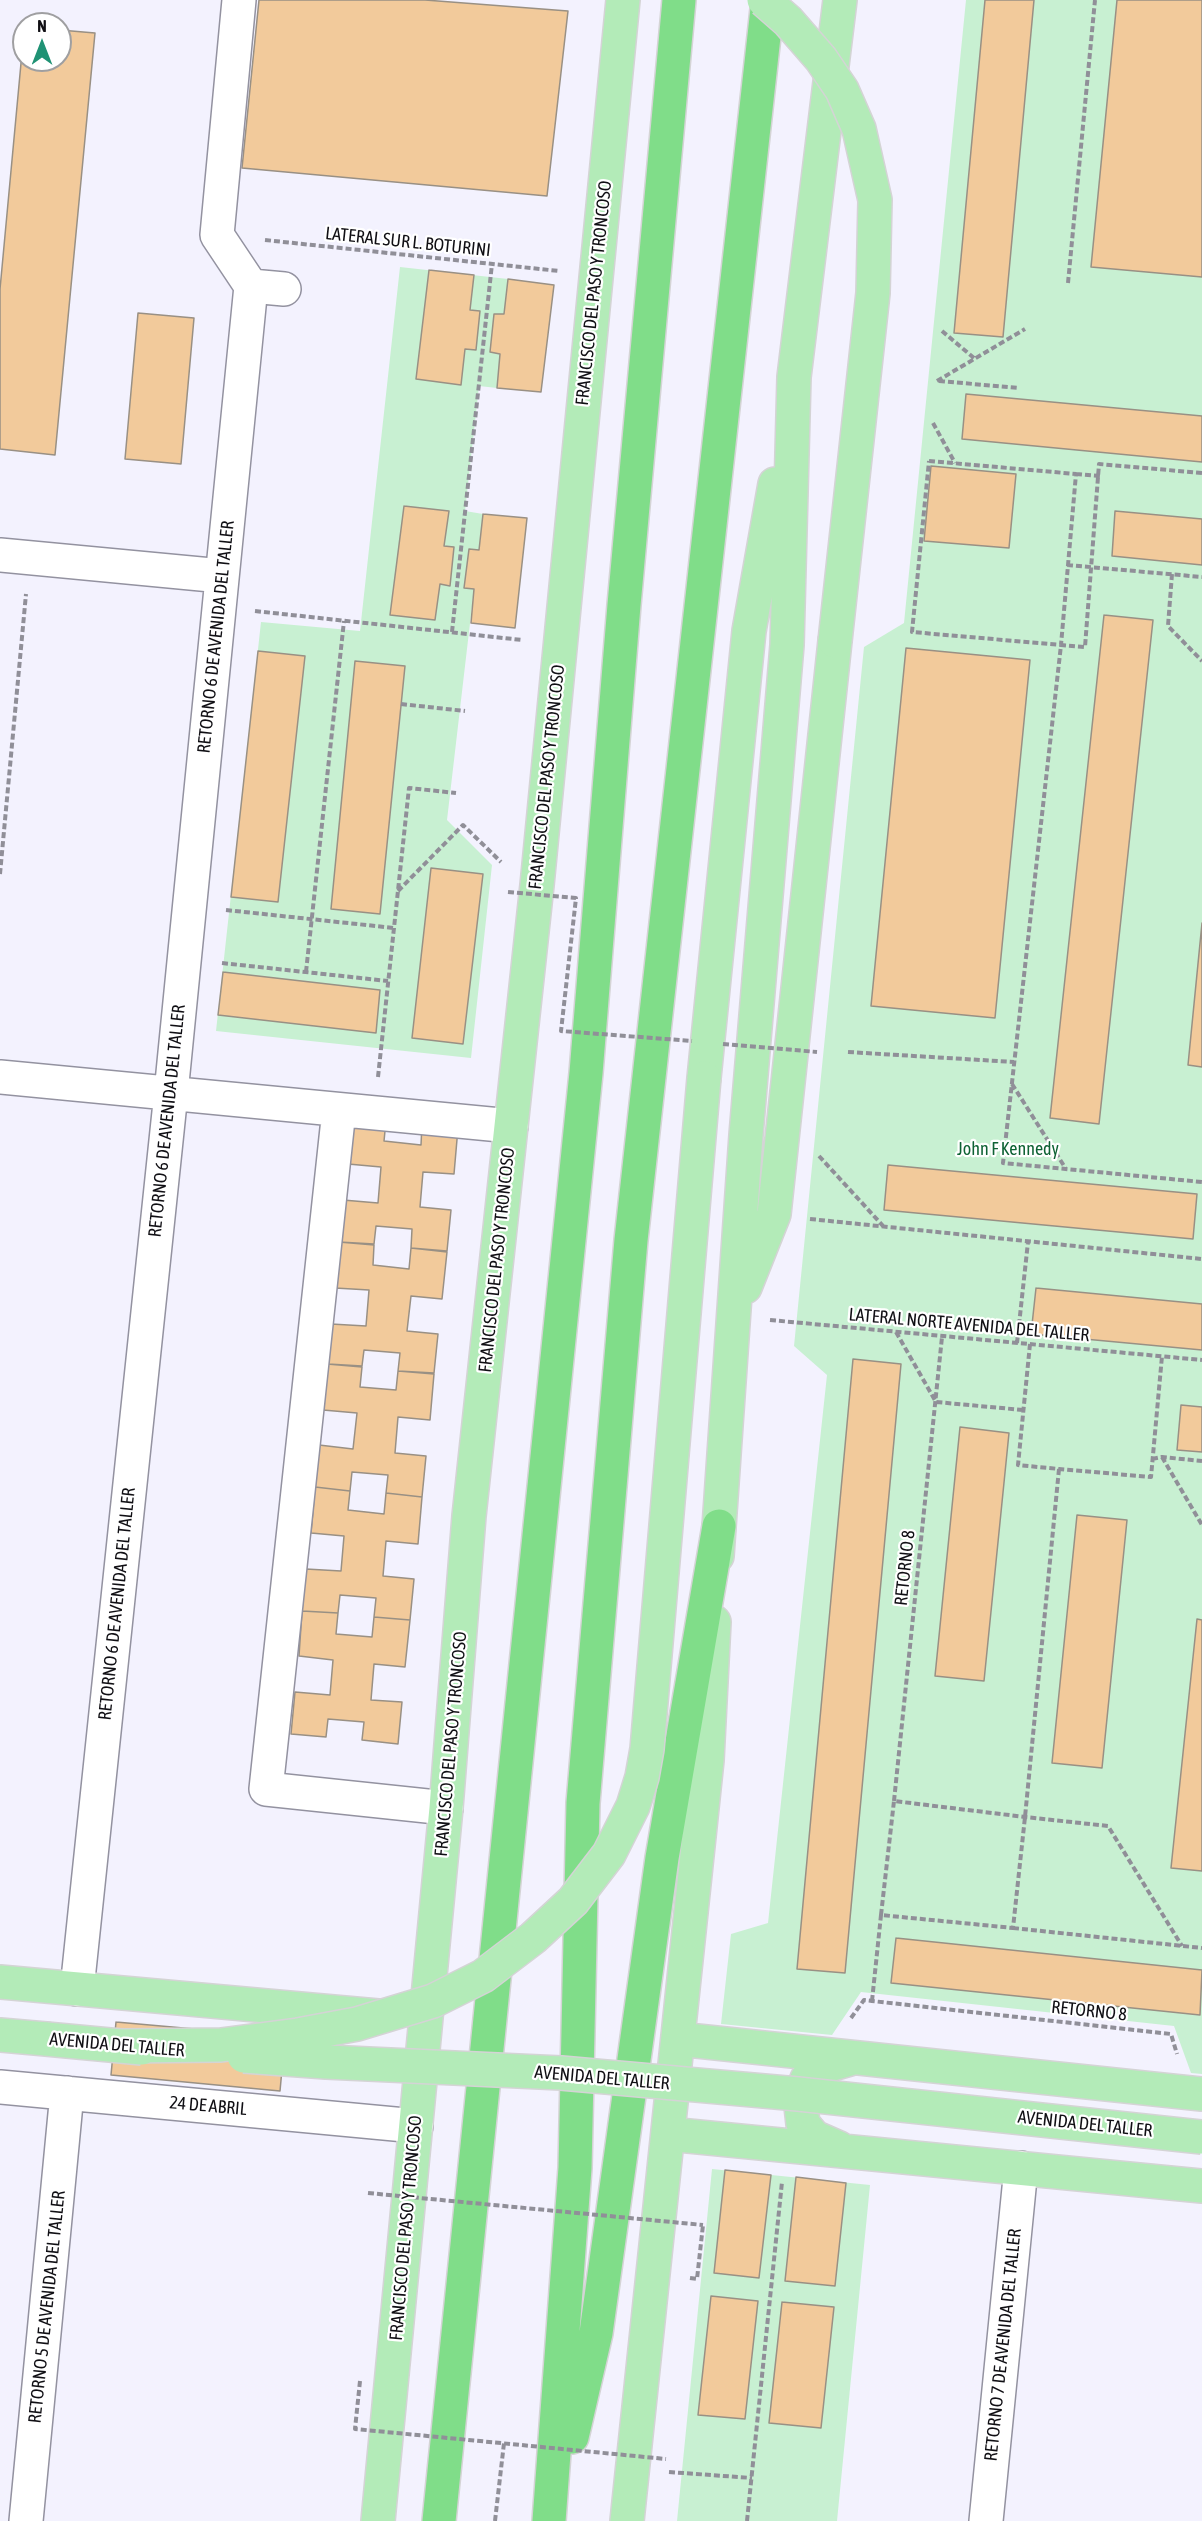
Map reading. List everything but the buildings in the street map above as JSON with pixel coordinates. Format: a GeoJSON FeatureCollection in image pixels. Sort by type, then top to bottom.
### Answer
{"type":"FeatureCollection","features":[{"type":"Feature","properties":{"kind":"highway"},"geometry":{"type":"LineString","coordinates":[[439,2521],[586,1073],[624,605],[679,0]]}},
{"type":"Feature","properties":{"kind":"highway"},"geometry":{"type":"LineString","coordinates":[[551,2521],[575,2168],[583,1803],[630,1252],[768,0]]}},
{"type":"Feature","properties":{"kind":"highway"},"geometry":{"type":"LineString","coordinates":[[551,2521],[596,2333],[662,1858],[719,1526]]}},
{"type":"Feature","properties":{"kind":"main road","name":"FRANCISCO DEL PASO Y TRONCOSO"},"geometry":{"type":"LineString","coordinates":[[378,2521],[446,1808],[469,1516],[560,644],[623,0]]}},
{"type":"Feature","properties":{"kind":"main road"},"geometry":{"type":"LineString","coordinates":[[733,1317],[774,1215],[873,292],[875,200],[859,129],[842,90],[821,58],[788,21],[764,0]]}},
{"type":"Feature","properties":{"kind":"main road"},"geometry":{"type":"LineString","coordinates":[[120,2046],[221,2045],[298,2035],[357,2025],[432,2001],[483,1976],[533,1938],[573,1901],[609,1854],[633,1806],[642,1777],[647,1749],[704,1078],[748,631],[794,377],[840,0]]}},
{"type":"Feature","properties":{"kind":"main road"},"geometry":{"type":"LineString","coordinates":[[627,2521],[707,1760],[733,1317],[787,645],[794,377]]}},
{"type":"Feature","properties":{"kind":"main road"},"geometry":{"type":"LineString","coordinates":[[0,1982],[426,2020]]}},
{"type":"Feature","properties":{"kind":"main road","name":"AVENIDA DEL TALLER"},"geometry":{"type":"LineString","coordinates":[[0,2035],[326,2062],[561,2073],[798,2094],[1202,2137]]}},
{"type":"Feature","properties":{"kind":"main road"},"geometry":{"type":"LineString","coordinates":[[678,2039],[1195,2093]]}},
{"type":"Feature","properties":{"kind":"main road"},"geometry":{"type":"LineString","coordinates":[[855,2153],[832,2146],[814,2137],[803,2124],[800,2097],[807,2079],[819,2068],[858,2058]]}},
{"type":"Feature","properties":{"kind":"main road"},"geometry":{"type":"LineString","coordinates":[[668,2134],[1202,2186]]}},
{"type":"Feature","properties":{"kind":"street"},"geometry":{"type":"LineString","coordinates":[[239,0],[217,235],[251,286],[285,289]]}},
{"type":"Feature","properties":{"kind":"street","name":"RETORNO 6 DE AVENIDA DEL TALLER"},"geometry":{"type":"LineString","coordinates":[[77,1989],[171,1093],[251,286]]}},
{"type":"Feature","properties":{"kind":"street"},"geometry":{"type":"LineString","coordinates":[[15,556],[220,592]]}},
{"type":"Feature","properties":{"kind":"street"},"geometry":{"type":"LineString","coordinates":[[0,1077],[511,1126]]}},
{"type":"Feature","properties":{"kind":"street"},"geometry":{"type":"LineString","coordinates":[[339,1110],[266,1789],[446,1808]]}},
{"type":"Feature","properties":{"kind":"street","name":"24 DE ABRIL"},"geometry":{"type":"LineString","coordinates":[[0,2087],[416,2126]]}},
{"type":"Feature","properties":{"kind":"street","name":"RETORNO 5 DE AVENIDA DEL TALLER"},"geometry":{"type":"LineString","coordinates":[[26,2521],[67,2093]]}},
{"type":"Feature","properties":{"kind":"street","name":"RETORNO 7 DE AVENIDA DEL TALLER"},"geometry":{"type":"LineString","coordinates":[[986,2521],[1021,2168]]}},
{"type":"Feature","properties":{"kind":"path"},"geometry":{"type":"LineString","coordinates":[[1068,283],[1095,0]]}},
{"type":"Feature","properties":{"kind":"path","name":"LATERAL SUR L. BOTURINI"},"geometry":{"type":"LineString","coordinates":[[217,235],[596,275]]}},
{"type":"Feature","properties":{"kind":"path"},"geometry":{"type":"LineString","coordinates":[[452,632],[492,264]]}},
{"type":"Feature","properties":{"kind":"path"},"geometry":{"type":"LineString","coordinates":[[1019,388],[937,381],[1025,328]]}},
{"type":"Feature","properties":{"kind":"path"},"geometry":{"type":"LineString","coordinates":[[942,331],[974,358]]}},
{"type":"Feature","properties":{"kind":"path"},"geometry":{"type":"LineString","coordinates":[[933,423],[956,464]]}},
{"type":"Feature","properties":{"kind":"path"},"geometry":{"type":"LineString","coordinates":[[1100,476],[929,462],[912,632],[1084,647],[1100,476],[1099,464],[1202,473]]}},
{"type":"Feature","properties":{"kind":"path"},"geometry":{"type":"LineString","coordinates":[[1076,474],[1066,565],[1061,645],[1004,1163],[1202,1182]]}},
{"type":"Feature","properties":{"kind":"path"},"geometry":{"type":"LineString","coordinates":[[0,874],[15,556]]}},
{"type":"Feature","properties":{"kind":"path"},"geometry":{"type":"LineString","coordinates":[[1066,565],[1202,577]]}},
{"type":"Feature","properties":{"kind":"path"},"geometry":{"type":"LineString","coordinates":[[1172,574],[1168,626],[1202,661]]}},
{"type":"Feature","properties":{"kind":"path"},"geometry":{"type":"LineString","coordinates":[[220,592],[344,621],[560,644]]}},
{"type":"Feature","properties":{"kind":"path"},"geometry":{"type":"LineString","coordinates":[[306,972],[344,621]]}},
{"type":"Feature","properties":{"kind":"path"},"geometry":{"type":"LineString","coordinates":[[401,704],[465,711]]}},
{"type":"Feature","properties":{"kind":"path"},"geometry":{"type":"LineString","coordinates":[[375,1113],[409,788],[456,793]]}},
{"type":"Feature","properties":{"kind":"path"},"geometry":{"type":"LineString","coordinates":[[398,892],[463,825],[502,864]]}},
{"type":"Feature","properties":{"kind":"path"},"geometry":{"type":"LineString","coordinates":[[509,881],[508,892],[576,898],[561,1031],[701,1042]]}},
{"type":"Feature","properties":{"kind":"path"},"geometry":{"type":"LineString","coordinates":[[189,906],[394,928]]}},
{"type":"Feature","properties":{"kind":"path"},"geometry":{"type":"LineString","coordinates":[[184,959],[388,981]]}},
{"type":"Feature","properties":{"kind":"path"},"geometry":{"type":"LineString","coordinates":[[713,1043],[817,1052]]}},
{"type":"Feature","properties":{"kind":"path"},"geometry":{"type":"LineString","coordinates":[[848,1052],[1014,1062]]}},
{"type":"Feature","properties":{"kind":"path"},"geometry":{"type":"LineString","coordinates":[[1012,1084],[1066,1169]]}},
{"type":"Feature","properties":{"kind":"path"},"geometry":{"type":"LineString","coordinates":[[816,1153],[884,1227]]}},
{"type":"Feature","properties":{"kind":"path"},"geometry":{"type":"LineString","coordinates":[[774,1215],[1202,1259]]}},
{"type":"Feature","properties":{"kind":"path"},"geometry":{"type":"LineString","coordinates":[[1017,1343],[1028,1242]]}},
{"type":"Feature","properties":{"kind":"path","name":"LATERAL NORTE AVENIDA DEL TALLER"},"geometry":{"type":"LineString","coordinates":[[733,1317],[1202,1360]]}},
{"type":"Feature","properties":{"kind":"path"},"geometry":{"type":"LineString","coordinates":[[896,1332],[936,1402],[1023,1410]]}},
{"type":"Feature","properties":{"kind":"path","name":"RETORNO 8"},"geometry":{"type":"LineString","coordinates":[[881,1915],[942,1337]]}},
{"type":"Feature","properties":{"kind":"path"},"geometry":{"type":"LineString","coordinates":[[1030,1344],[1018,1465],[1059,1469],[1151,1477],[1162,1356]]}},
{"type":"Feature","properties":{"kind":"path"},"geometry":{"type":"LineString","coordinates":[[1152,1459],[1162,1457],[1202,1461]]}},
{"type":"Feature","properties":{"kind":"path"},"geometry":{"type":"LineString","coordinates":[[1162,1457],[1202,1525]]}},
{"type":"Feature","properties":{"kind":"path"},"geometry":{"type":"LineString","coordinates":[[1013,1928],[1059,1469]]}},
{"type":"Feature","properties":{"kind":"path"},"geometry":{"type":"LineString","coordinates":[[894,1801],[1108,1826],[1182,1946]]}},
{"type":"Feature","properties":{"kind":"path"},"geometry":{"type":"LineString","coordinates":[[826,2054],[864,2000],[872,2001],[881,1915],[1202,1948]]}},
{"type":"Feature","properties":{"kind":"path","name":"RETORNO 8"},"geometry":{"type":"LineString","coordinates":[[872,2001],[1171,2034],[1195,2093]]}},
{"type":"Feature","properties":{"kind":"path"},"geometry":{"type":"LineString","coordinates":[[747,2521],[786,2146]]}},
{"type":"Feature","properties":{"kind":"path"},"geometry":{"type":"LineString","coordinates":[[368,2193],[703,2225]]}},
{"type":"Feature","properties":{"kind":"path"},"geometry":{"type":"LineString","coordinates":[[360,2381],[355,2429],[666,2459]]}},
{"type":"Feature","properties":{"kind":"path"},"geometry":{"type":"LineString","coordinates":[[495,2521],[504,2443]]}},
{"type":"Feature","properties":{"kind":"path"},"geometry":{"type":"LineString","coordinates":[[631,2469],[752,2478]]}},
{"type":"Feature","properties":{"kind":"green space","name":"John F Kennedy"},"geometry":{"type":"Polygon","coordinates":[[[966,0],[1202,0],[1202,2074],[1191,2073],[1174,2026],[861,1992],[832,2035],[721,2024],[731,1934],[768,1923],[827,1375],[794,1346],[864,647],[904,623],[966,0]]]}},
{"type":"Feature","properties":{"kind":"green space"},"geometry":{"type":"Polygon","coordinates":[[[400,267],[508,279],[504,314],[494,314],[490,352],[500,354],[497,388],[479,386],[465,511],[483,514],[479,550],[469,549],[464,587],[474,589],[447,820],[492,865],[471,1058],[216,1031],[261,622],[360,631],[400,267]]]}},
{"type":"Feature","properties":{"kind":"green space"},"geometry":{"type":"Polygon","coordinates":[[[712,2169],[870,2185],[837,2521],[677,2521],[712,2169]]]}}]}
